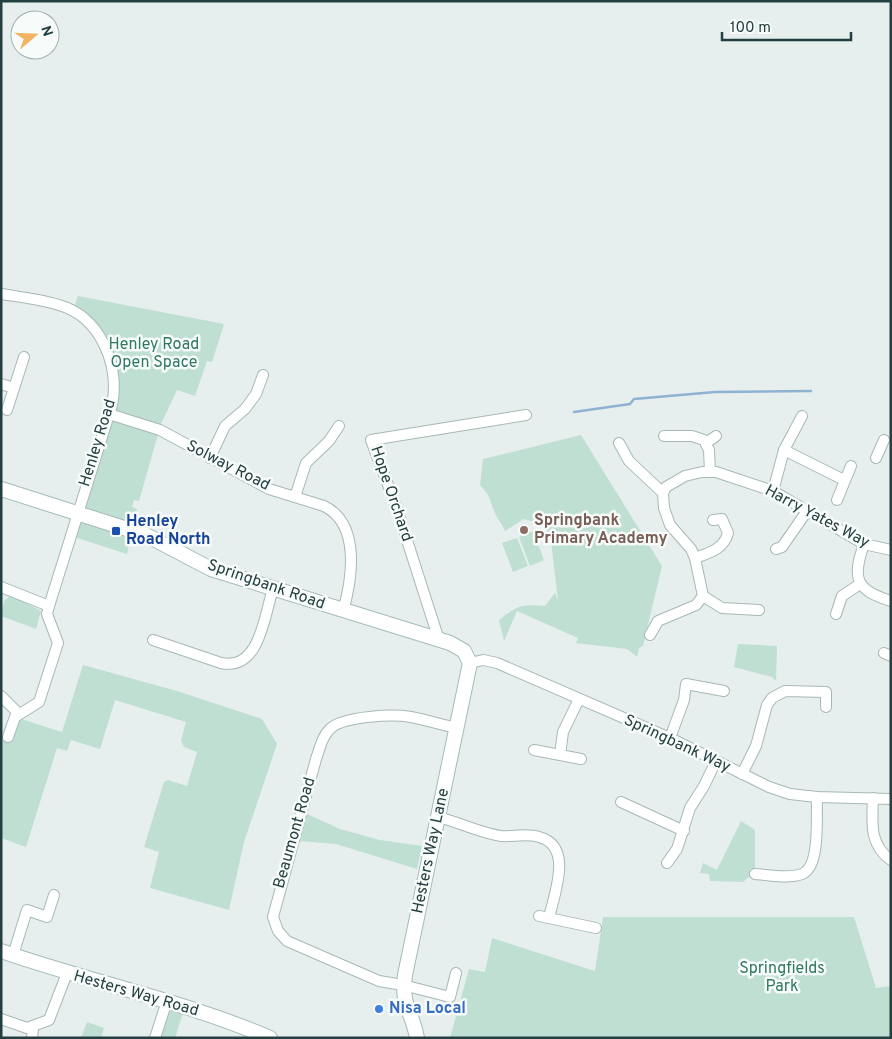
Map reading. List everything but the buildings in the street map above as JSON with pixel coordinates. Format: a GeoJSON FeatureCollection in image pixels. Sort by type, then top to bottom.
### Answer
{"type":"FeatureCollection","features":[{"type":"Feature","properties":{"kind":"street","name":"Henley Road"},"geometry":{"type":"LineString","coordinates":[[1,294],[59,305],[80,316],[93,328],[108,352],[113,370],[114,388],[110,414],[49,606]]}},
{"type":"Feature","properties":{"kind":"street"},"geometry":{"type":"LineString","coordinates":[[7,410],[24,357]]}},
{"type":"Feature","properties":{"kind":"street"},"geometry":{"type":"LineString","coordinates":[[210,458],[225,426],[245,410],[256,394],[263,375]]}},
{"type":"Feature","properties":{"kind":"street"},"geometry":{"type":"LineString","coordinates":[[1,384],[14,388]]}},
{"type":"Feature","properties":{"kind":"street","name":"Solway Road"},"geometry":{"type":"LineString","coordinates":[[110,414],[156,429],[269,489],[329,508],[336,514],[344,529],[352,562],[350,587],[343,611]]}},
{"type":"Feature","properties":{"kind":"street","name":"Hope Orchard"},"geometry":{"type":"LineString","coordinates":[[439,640],[396,506],[371,440],[526,414]]}},
{"type":"Feature","properties":{"kind":"street"},"geometry":{"type":"LineString","coordinates":[[773,491],[784,450],[802,416]]}},
{"type":"Feature","properties":{"kind":"street"},"geometry":{"type":"LineString","coordinates":[[295,497],[306,463],[330,440],[339,426]]}},
{"type":"Feature","properties":{"kind":"street"},"geometry":{"type":"LineString","coordinates":[[664,436],[696,437],[706,443],[709,450],[710,472]]}},
{"type":"Feature","properties":{"kind":"street"},"geometry":{"type":"LineString","coordinates":[[706,443],[716,436]]}},
{"type":"Feature","properties":{"kind":"street"},"geometry":{"type":"LineString","coordinates":[[619,443],[629,461],[663,493],[664,508],[670,524],[689,547],[695,558],[703,596],[722,608],[759,610]]}},
{"type":"Feature","properties":{"kind":"street"},"geometry":{"type":"LineString","coordinates":[[880,449],[891,454]]}},
{"type":"Feature","properties":{"kind":"street"},"geometry":{"type":"LineString","coordinates":[[784,450],[844,480]]}},
{"type":"Feature","properties":{"kind":"street"},"geometry":{"type":"LineString","coordinates":[[836,500],[850,466]]}},
{"type":"Feature","properties":{"kind":"street","name":"Harry Yates Way"},"geometry":{"type":"LineString","coordinates":[[663,493],[666,487],[679,479],[710,472],[773,491],[864,544],[891,550]]}},
{"type":"Feature","properties":{"kind":"street","name":"Springbank Road"},"geometry":{"type":"LineString","coordinates":[[1,489],[146,535],[211,569],[461,648],[468,656],[470,663]]}},
{"type":"Feature","properties":{"kind":"street"},"geometry":{"type":"LineString","coordinates":[[781,550],[808,511]]}},
{"type":"Feature","properties":{"kind":"street"},"geometry":{"type":"LineString","coordinates":[[695,558],[715,551],[725,540],[728,533],[720,517]]}},
{"type":"Feature","properties":{"kind":"street"},"geometry":{"type":"LineString","coordinates":[[864,544],[857,566],[860,584],[870,593],[891,601]]}},
{"type":"Feature","properties":{"kind":"street"},"geometry":{"type":"LineString","coordinates":[[836,614],[842,596],[860,584]]}},
{"type":"Feature","properties":{"kind":"street"},"geometry":{"type":"LineString","coordinates":[[1,587],[49,606],[47,614],[58,643],[40,702],[32,708],[18,713],[8,736]]}},
{"type":"Feature","properties":{"kind":"street"},"geometry":{"type":"LineString","coordinates":[[153,640],[221,663],[232,664],[242,662],[254,650],[272,589]]}},
{"type":"Feature","properties":{"kind":"street"},"geometry":{"type":"LineString","coordinates":[[650,636],[658,621],[693,607],[703,596]]}},
{"type":"Feature","properties":{"kind":"street","name":"Springbank Way"},"geometry":{"type":"LineString","coordinates":[[470,663],[483,660],[497,663],[670,738],[742,774],[790,794],[817,797],[891,799]]}},
{"type":"Feature","properties":{"kind":"street","name":"Hesters Way Lane"},"geometry":{"type":"LineString","coordinates":[[417,1038],[415,1027],[404,1000],[404,985],[470,663]]}},
{"type":"Feature","properties":{"kind":"street"},"geometry":{"type":"LineString","coordinates":[[670,738],[684,700],[686,684],[724,691]]}},
{"type":"Feature","properties":{"kind":"street"},"geometry":{"type":"LineString","coordinates":[[742,774],[756,746],[767,704],[772,698],[785,691],[826,692],[826,706]]}},
{"type":"Feature","properties":{"kind":"street"},"geometry":{"type":"LineString","coordinates":[[1,696],[18,713]]}},
{"type":"Feature","properties":{"kind":"street"},"geometry":{"type":"LineString","coordinates":[[560,755],[563,732],[579,699]]}},
{"type":"Feature","properties":{"kind":"street","name":"Beaumont Road"},"geometry":{"type":"LineString","coordinates":[[456,973],[450,997],[404,985],[379,981],[287,942],[275,925],[274,909],[316,759],[329,730],[349,720],[399,716],[457,728]]}},
{"type":"Feature","properties":{"kind":"street"},"geometry":{"type":"LineString","coordinates":[[534,750],[580,758]]}},
{"type":"Feature","properties":{"kind":"street"},"geometry":{"type":"LineString","coordinates":[[667,863],[677,849],[690,808],[704,786],[716,761]]}},
{"type":"Feature","properties":{"kind":"street"},"geometry":{"type":"LineString","coordinates":[[755,874],[798,875],[810,869],[815,857],[817,797]]}},
{"type":"Feature","properties":{"kind":"street"},"geometry":{"type":"LineString","coordinates":[[873,798],[872,833],[879,848],[891,860]]}},
{"type":"Feature","properties":{"kind":"street"},"geometry":{"type":"LineString","coordinates":[[621,802],[684,831]]}},
{"type":"Feature","properties":{"kind":"street"},"geometry":{"type":"LineString","coordinates":[[438,817],[460,822],[494,835],[538,836],[553,845],[560,859],[544,917],[596,928]]}},
{"type":"Feature","properties":{"kind":"street"},"geometry":{"type":"LineString","coordinates":[[7,953],[27,910],[47,917],[54,894]]}},
{"type":"Feature","properties":{"kind":"street","name":"Hesters Way Road"},"geometry":{"type":"LineString","coordinates":[[7,953],[67,973],[167,1001],[270,1038]]}},
{"type":"Feature","properties":{"kind":"street"},"geometry":{"type":"LineString","coordinates":[[1,1019],[32,1033],[53,1014],[67,973]]}},
{"type":"Feature","properties":{"kind":"street"},"geometry":{"type":"LineString","coordinates":[[155,1038],[167,1001]]}},
{"type":"Feature","properties":{"kind":"green space","name":"Henley Road Open Space"},"geometry":{"type":"Polygon","coordinates":[[[78,296],[224,324],[212,362],[207,361],[195,396],[177,390],[161,424],[139,501],[134,500],[132,507],[137,509],[127,554],[71,536],[109,414],[108,352],[73,311],[78,296]]]}},
{"type":"Feature","properties":{"kind":"green space"},"geometry":{"type":"Polygon","coordinates":[[[581,435],[662,566],[643,646],[639,648],[637,657],[627,649],[576,643],[578,638],[517,611],[504,641],[499,620],[505,615],[520,607],[530,605],[545,606],[555,593],[558,600],[551,542],[542,524],[524,519],[505,531],[496,515],[489,496],[480,485],[483,459],[581,435]]]}},
{"type":"Feature","properties":{"kind":"green space"},"geometry":{"type":"Polygon","coordinates":[[[533,531],[544,560],[530,566],[519,537],[533,531]]]}},
{"type":"Feature","properties":{"kind":"green space"},"geometry":{"type":"Polygon","coordinates":[[[517,538],[528,566],[513,572],[502,543],[517,538]]]}},
{"type":"Feature","properties":{"kind":"green space"},"geometry":{"type":"Polygon","coordinates":[[[11,595],[41,611],[36,629],[1,616],[4,601],[11,595]]]}},
{"type":"Feature","properties":{"kind":"green space"},"geometry":{"type":"Polygon","coordinates":[[[738,644],[777,646],[776,681],[772,677],[734,667],[738,644]]]}},
{"type":"Feature","properties":{"kind":"green space"},"geometry":{"type":"Polygon","coordinates":[[[83,665],[177,691],[262,719],[277,744],[244,842],[229,910],[150,888],[159,852],[144,847],[164,782],[168,780],[187,786],[197,752],[184,747],[181,741],[186,722],[115,700],[100,749],[71,740],[67,751],[57,748],[26,847],[1,838],[1,743],[8,737],[15,717],[62,732],[83,665]]]}},
{"type":"Feature","properties":{"kind":"green space"},"geometry":{"type":"Polygon","coordinates":[[[307,814],[340,829],[380,840],[422,846],[417,869],[336,844],[299,841],[307,814]]]}},
{"type":"Feature","properties":{"kind":"green space"},"geometry":{"type":"Polygon","coordinates":[[[741,821],[755,830],[755,869],[750,869],[750,876],[743,882],[710,881],[709,874],[700,873],[703,863],[717,870],[741,821]]]}},
{"type":"Feature","properties":{"kind":"green space","name":"Springfields Park"},"geometry":{"type":"Polygon","coordinates":[[[603,917],[854,917],[876,988],[891,986],[891,1038],[450,1038],[469,969],[485,972],[492,938],[595,971],[603,917]]]}},
{"type":"Feature","properties":{"kind":"green space"},"geometry":{"type":"Polygon","coordinates":[[[169,1009],[183,1013],[175,1038],[160,1038],[169,1009]]]}},
{"type":"Feature","properties":{"kind":"green space"},"geometry":{"type":"Polygon","coordinates":[[[87,1022],[104,1028],[101,1038],[81,1038],[87,1022]]]}},
{"type":"Feature","properties":{"kind":"waterway"},"geometry":{"type":"LineString","coordinates":[[574,412],[630,404],[634,399],[715,392],[811,391]]}},
{"type":"Feature","properties":{"kind":"place","name":"Springbank Primary Academy"},"geometry":{"type":"Point","coordinates":[524,530]}},
{"type":"Feature","properties":{"kind":"place","name":"Henley Road North"},"geometry":{"type":"Point","coordinates":[116,531]}},
{"type":"Feature","properties":{"kind":"place","name":"Nisa Local"},"geometry":{"type":"Point","coordinates":[379,1009]}}]}
